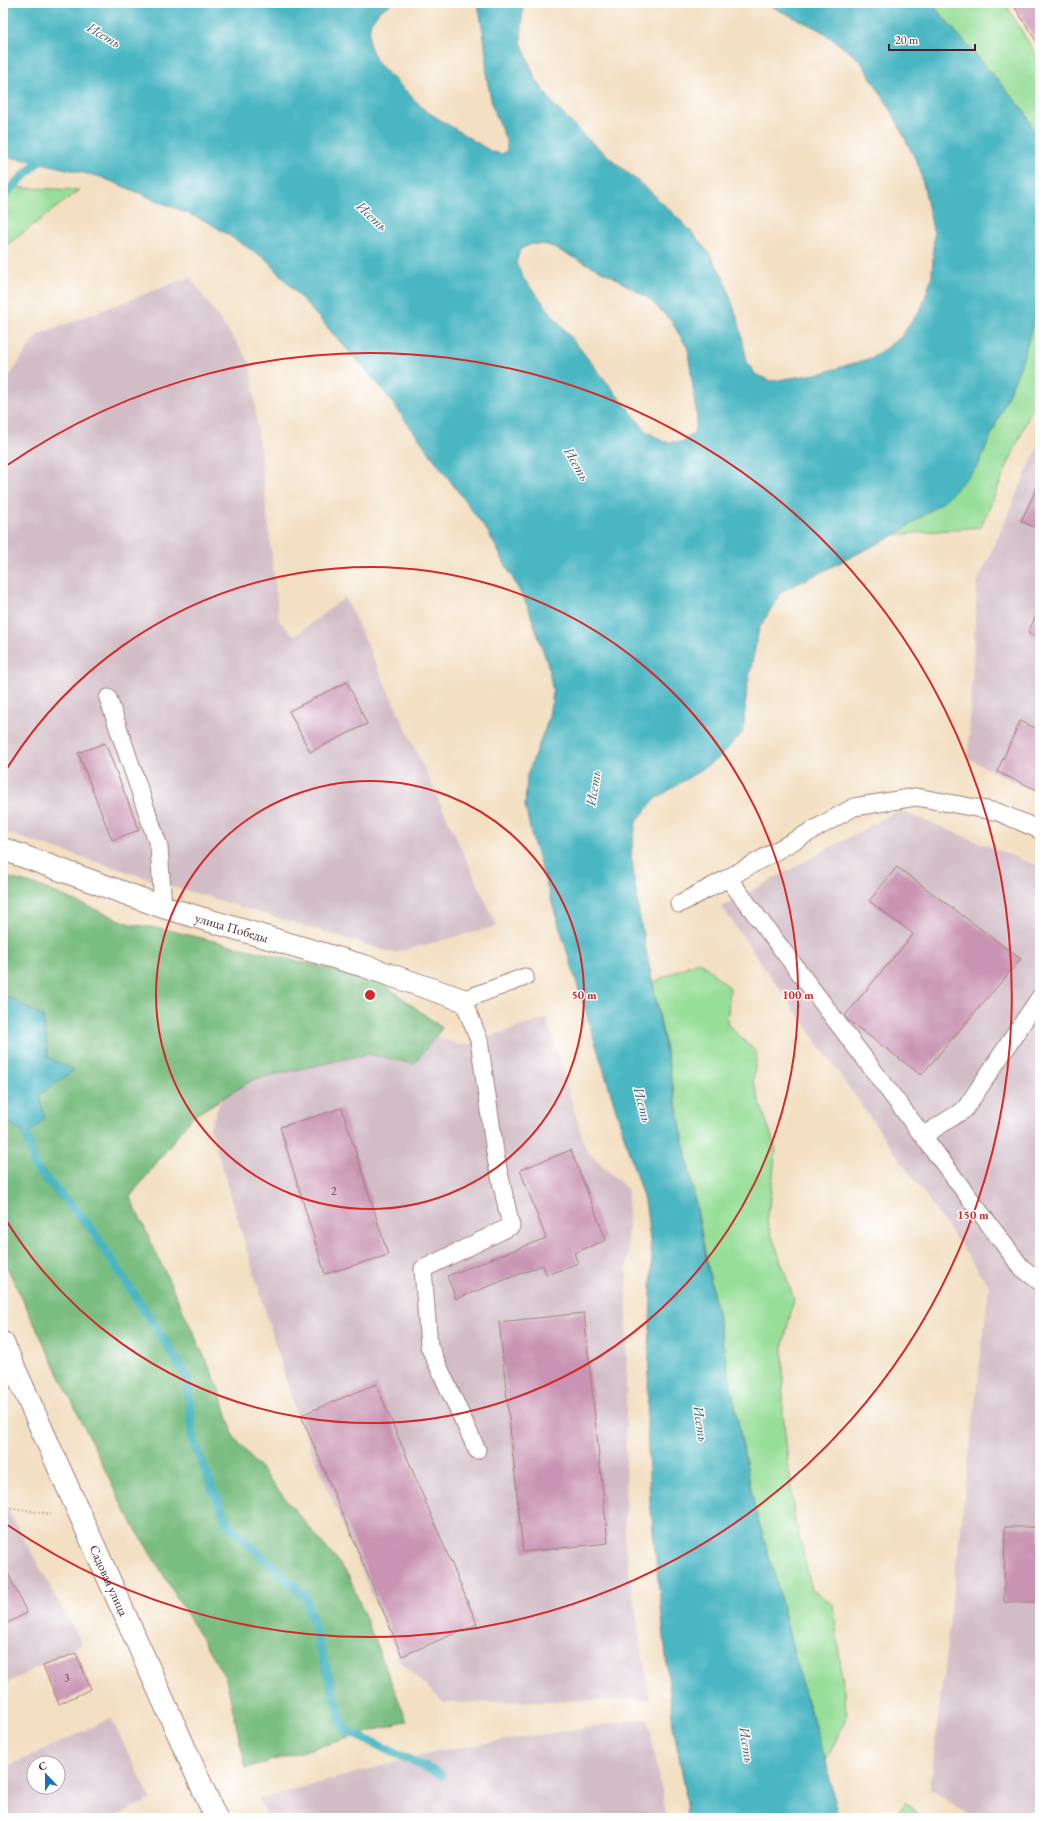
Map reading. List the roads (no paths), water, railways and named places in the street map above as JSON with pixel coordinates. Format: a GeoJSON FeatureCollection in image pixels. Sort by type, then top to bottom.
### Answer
{"type":"FeatureCollection","features":[{"type":"Feature","properties":{"kind":"main road","name":"улица Победы"},"geometry":{"type":"LineString","coordinates":[[3,849],[164,907],[364,966],[463,1000]]}},
{"type":"Feature","properties":{"kind":"main road","name":"Садовая улица"},"geometry":{"type":"LineString","coordinates":[[3,1343],[216,1818]]}},
{"type":"Feature","properties":{"kind":"lane"},"geometry":{"type":"LineString","coordinates":[[108,698],[159,847],[164,907]]}},
{"type":"Feature","properties":{"kind":"lane"},"geometry":{"type":"LineString","coordinates":[[679,904],[854,807],[916,797],[998,812],[1040,830]]}},
{"type":"Feature","properties":{"kind":"lane"},"geometry":{"type":"LineString","coordinates":[[728,878],[1022,1267],[1040,1282]]}},
{"type":"Feature","properties":{"kind":"lane"},"geometry":{"type":"LineString","coordinates":[[476,1450],[429,1346],[423,1270],[511,1226],[496,1159],[479,1040],[463,1000],[525,977]]}},
{"type":"Feature","properties":{"kind":"lane"},"geometry":{"type":"LineString","coordinates":[[923,1136],[965,1109],[1040,997]]}},
{"type":"Feature","properties":{"kind":"water","name":"Исеть"},"geometry":{"type":"Polygon","coordinates":[[[3,3],[393,3],[379,11],[370,24],[369,44],[377,62],[426,111],[492,152],[502,154],[507,150],[506,140],[493,108],[487,80],[485,44],[478,3],[523,3],[521,42],[535,78],[554,105],[584,136],[653,194],[688,228],[709,253],[724,279],[739,323],[747,362],[756,375],[772,381],[822,373],[871,358],[900,338],[922,307],[932,276],[934,234],[920,169],[891,110],[860,60],[820,30],[764,3],[931,3],[1025,112],[1040,144],[1040,281],[1038,308],[1021,365],[978,466],[943,502],[895,535],[781,592],[759,629],[747,687],[743,732],[719,758],[654,800],[636,822],[631,854],[639,914],[755,1509],[777,1584],[800,1679],[826,1761],[838,1818],[687,1818],[685,1789],[673,1725],[650,1501],[647,1424],[652,1258],[646,1207],[532,838],[525,806],[527,775],[548,721],[553,693],[548,665],[528,607],[488,532],[380,386],[267,260],[208,222],[101,177],[37,162],[3,156],[3,3]],[[532,244],[520,249],[516,263],[523,278],[646,431],[664,442],[682,442],[694,432],[697,419],[688,349],[671,321],[648,298],[612,276],[548,245],[532,244]]]}},
{"type":"Feature","properties":{"kind":"water"},"geometry":{"type":"Polygon","coordinates":[[[3,994],[43,1017],[48,1057],[74,1070],[39,1095],[45,1118],[27,1136],[3,1118],[3,994]]]}},
{"type":"Feature","properties":{"kind":"waterway"},"geometry":{"type":"LineString","coordinates":[[3,196],[45,155]]}},
{"type":"Feature","properties":{"kind":"waterway"},"geometry":{"type":"LineString","coordinates":[[27,1136],[35,1167],[89,1225],[187,1376],[193,1441],[228,1525],[305,1596],[344,1729],[442,1775]]}}]}
